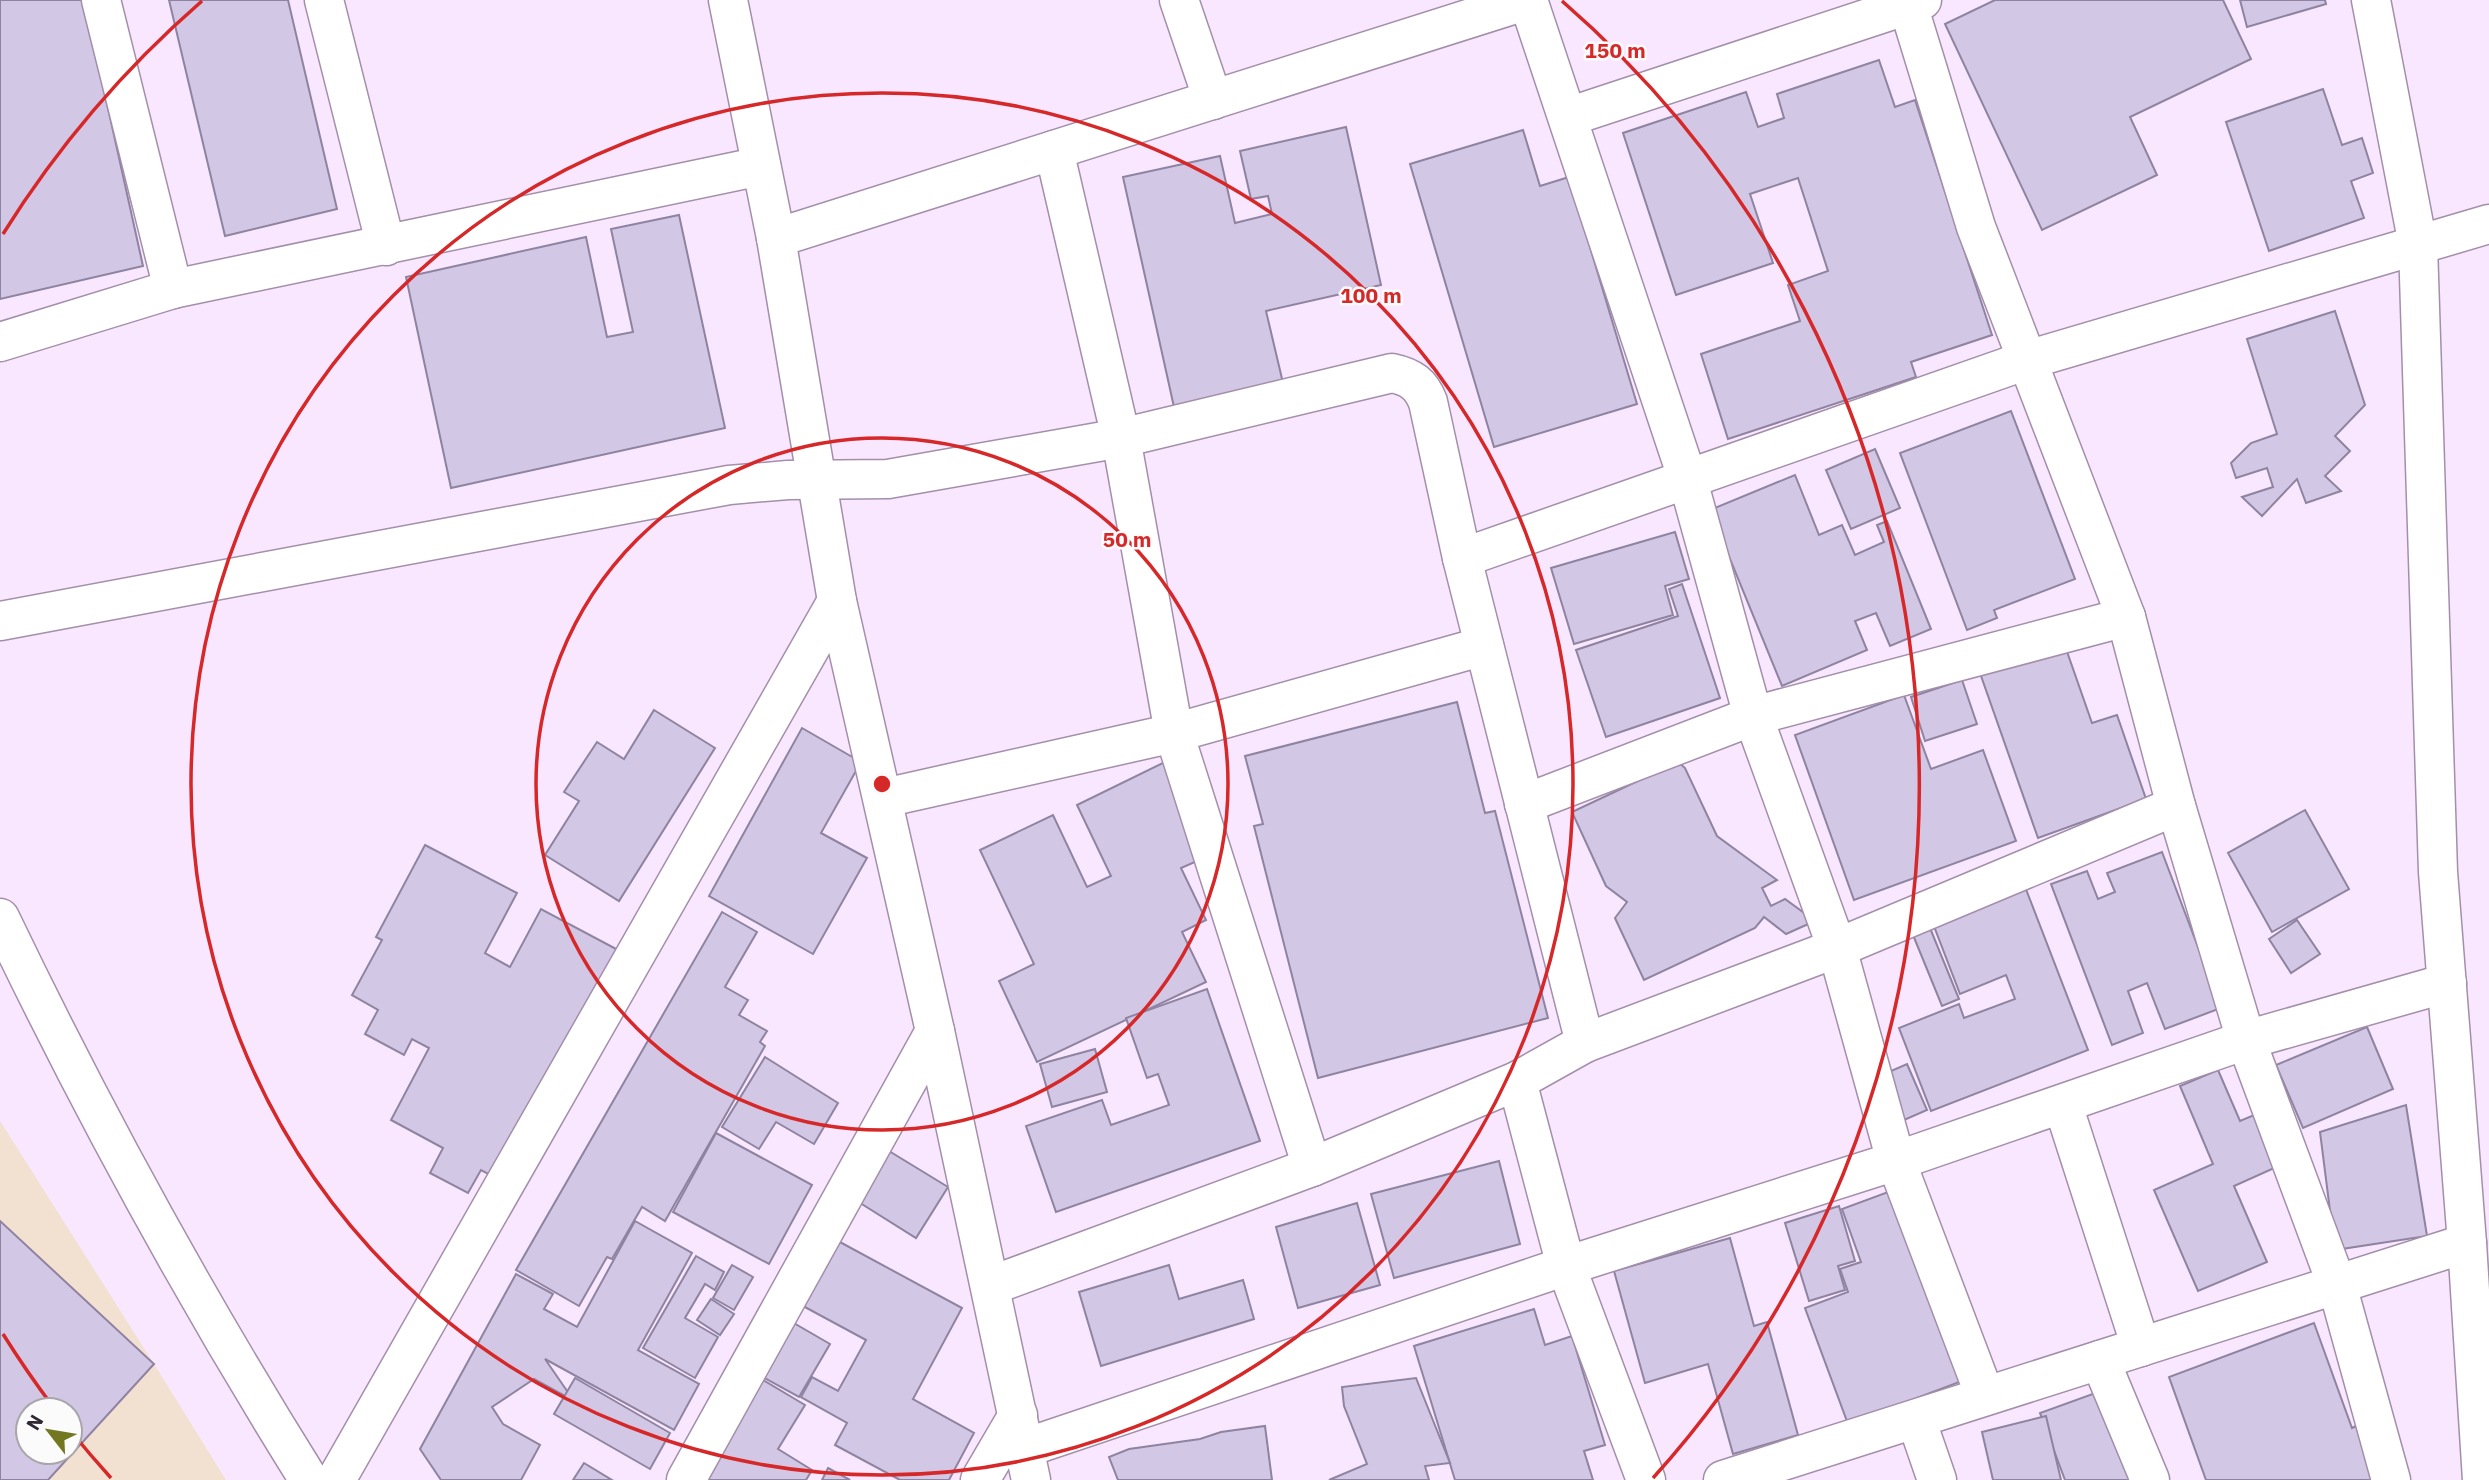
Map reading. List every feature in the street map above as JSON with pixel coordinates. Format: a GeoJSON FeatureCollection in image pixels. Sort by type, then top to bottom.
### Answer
{"type":"FeatureCollection","features":[{"type":"Feature","properties":{"kind":"street"},"geometry":{"type":"LineString","coordinates":[[102,0],[173,289]]}},
{"type":"Feature","properties":{"kind":"street"},"geometry":{"type":"LineString","coordinates":[[324,0],[386,246]]}},
{"type":"Feature","properties":{"kind":"street"},"geometry":{"type":"LineString","coordinates":[[728,0],[776,238],[837,601],[884,798],[1025,1447]]}},
{"type":"Feature","properties":{"kind":"street"},"geometry":{"type":"LineString","coordinates":[[1179,0],[1213,100]]}},
{"type":"Feature","properties":{"kind":"street"},"geometry":{"type":"LineString","coordinates":[[776,238],[1528,0],[1687,477],[1754,716],[1837,948],[1896,1161],[1985,1396]]}},
{"type":"Feature","properties":{"kind":"street"},"geometry":{"type":"LineString","coordinates":[[2371,0],[2418,245],[2438,872],[2467,1243],[2482,1480]]}},
{"type":"Feature","properties":{"kind":"street"},"geometry":{"type":"LineString","coordinates":[[1568,117],[1912,2],[1976,227],[2126,617],[2176,806],[2246,1040],[2337,1285],[2391,1480]]}},
{"type":"Feature","properties":{"kind":"street"},"geometry":{"type":"LineString","coordinates":[[1054,150],[1121,438],[1174,733],[1312,1167]]}},
{"type":"Feature","properties":{"kind":"street"},"geometry":{"type":"LineString","coordinates":[[0,342],[173,289],[761,166]]}},
{"type":"Feature","properties":{"kind":"street"},"geometry":{"type":"LineString","coordinates":[[1462,558],[2027,360],[2489,224]]}},
{"type":"Feature","properties":{"kind":"street"},"geometry":{"type":"LineString","coordinates":[[0,621],[729,485],[778,481],[888,479],[1121,438],[1392,373],[1407,376],[1423,391],[1427,402],[1462,558],[1585,1043]]}},
{"type":"Feature","properties":{"kind":"street"},"geometry":{"type":"LineString","coordinates":[[336,1480],[837,601]]}},
{"type":"Feature","properties":{"kind":"street"},"geometry":{"type":"LineString","coordinates":[[1524,804],[1754,716],[2126,617]]}},
{"type":"Feature","properties":{"kind":"street"},"geometry":{"type":"LineString","coordinates":[[884,798],[1174,733],[1484,646]]}},
{"type":"Feature","properties":{"kind":"street"},"geometry":{"type":"LineString","coordinates":[[990,1286],[1312,1167],[1517,1081],[1585,1043],[1837,948],[2176,806]]}},
{"type":"Feature","properties":{"kind":"street"},"geometry":{"type":"LineString","coordinates":[[0,918],[121,1161],[188,1280],[309,1480]]}},
{"type":"Feature","properties":{"kind":"street"},"geometry":{"type":"LineString","coordinates":[[980,1480],[1025,1447],[1566,1266],[1896,1161],[2246,1040],[2447,983]]}},
{"type":"Feature","properties":{"kind":"street"},"geometry":{"type":"LineString","coordinates":[[686,1480],[935,1031]]}},
{"type":"Feature","properties":{"kind":"street"},"geometry":{"type":"LineString","coordinates":[[1517,1081],[1566,1266],[1646,1480]]}},
{"type":"Feature","properties":{"kind":"street"},"geometry":{"type":"LineString","coordinates":[[2063,1105],[2141,1347]]}},
{"type":"Feature","properties":{"kind":"street"},"geometry":{"type":"LineString","coordinates":[[1723,1480],[1769,1473],[1985,1396],[2467,1243]]}},
{"type":"Feature","properties":{"kind":"street"},"geometry":{"type":"LineString","coordinates":[[2100,1360],[2150,1480]]}},
{"type":"Feature","properties":{"kind":"street"},"geometry":{"type":"LineString","coordinates":[[1916,1419],[1937,1480]]}},
{"type":"Feature","properties":{"kind":"shaded area"},"geometry":{"type":"Polygon","coordinates":[[[0,1121],[154,1364],[226,1480],[0,1480],[0,1121]]]}},
{"type":"Feature","properties":{"kind":"building"},"geometry":{"type":"Polygon","coordinates":[[[0,0],[84,0],[143,266],[0,299],[0,0]]]}},
{"type":"Feature","properties":{"kind":"building"},"geometry":{"type":"Polygon","coordinates":[[[169,0],[288,0],[337,209],[225,236],[169,0]]]}},
{"type":"Feature","properties":{"kind":"building"},"geometry":{"type":"Polygon","coordinates":[[[1995,0],[2223,0],[2251,59],[2130,117],[2157,175],[2042,230],[1945,24],[1995,0]]]}},
{"type":"Feature","properties":{"kind":"building"},"geometry":{"type":"Polygon","coordinates":[[[2240,0],[2325,0],[2326,4],[2247,27],[2240,0]]]}},
{"type":"Feature","properties":{"kind":"building"},"geometry":{"type":"Polygon","coordinates":[[[1879,60],[1895,107],[1915,100],[1992,335],[1911,362],[1916,377],[1728,439],[1701,354],[1800,321],[1788,285],[1828,271],[1798,178],[1750,194],[1773,263],[1676,295],[1623,133],[1746,92],[1758,127],[1784,118],[1777,94],[1879,60]]]}},
{"type":"Feature","properties":{"kind":"building"},"geometry":{"type":"Polygon","coordinates":[[[2323,89],[2342,145],[2362,138],[2373,173],[2351,181],[2364,218],[2269,251],[2226,122],[2323,89]]]}},
{"type":"Feature","properties":{"kind":"building"},"geometry":{"type":"Polygon","coordinates":[[[1346,127],[1381,285],[1266,311],[1283,383],[1174,407],[1123,177],[1220,156],[1235,223],[1272,214],[1268,196],[1251,199],[1240,151],[1346,127]]]}},
{"type":"Feature","properties":{"kind":"building"},"geometry":{"type":"Polygon","coordinates":[[[1523,130],[1540,186],[1569,177],[1637,404],[1494,447],[1410,164],[1523,130]]]}},
{"type":"Feature","properties":{"kind":"building"},"geometry":{"type":"Polygon","coordinates":[[[679,215],[725,428],[451,488],[406,277],[586,237],[607,337],[633,332],[611,229],[679,215]]]}},
{"type":"Feature","properties":{"kind":"building"},"geometry":{"type":"Polygon","coordinates":[[[2335,311],[2365,405],[2335,436],[2350,451],[2325,476],[2341,491],[2306,503],[2297,479],[2262,516],[2242,497],[2273,487],[2267,468],[2236,478],[2231,463],[2251,443],[2277,434],[2247,339],[2335,311]]]}},
{"type":"Feature","properties":{"kind":"building"},"geometry":{"type":"Polygon","coordinates":[[[2011,411],[2075,579],[1994,610],[1997,618],[1967,630],[1900,453],[2011,411]]]}},
{"type":"Feature","properties":{"kind":"building"},"geometry":{"type":"Polygon","coordinates":[[[1875,449],[1900,508],[1851,529],[1826,470],[1875,449]]]}},
{"type":"Feature","properties":{"kind":"building"},"geometry":{"type":"Polygon","coordinates":[[[1795,475],[1819,535],[1842,525],[1855,555],[1884,542],[1877,525],[1887,521],[1931,629],[1890,646],[1876,613],[1855,621],[1867,650],[1782,686],[1710,510],[1795,475]]]}},
{"type":"Feature","properties":{"kind":"building"},"geometry":{"type":"Polygon","coordinates":[[[1675,532],[1689,579],[1665,586],[1673,615],[1574,644],[1551,568],[1675,532]]]}},
{"type":"Feature","properties":{"kind":"building"},"geometry":{"type":"Polygon","coordinates":[[[1682,584],[1720,698],[1606,737],[1576,650],[1678,616],[1669,589],[1682,584]]]}},
{"type":"Feature","properties":{"kind":"building"},"geometry":{"type":"Polygon","coordinates":[[[2064,643],[2092,723],[2117,715],[2146,799],[2038,838],[1980,673],[2064,643]]]}},
{"type":"Feature","properties":{"kind":"building"},"geometry":{"type":"Polygon","coordinates":[[[1962,680],[1977,724],[1925,741],[1911,697],[1962,680]]]}},
{"type":"Feature","properties":{"kind":"building"},"geometry":{"type":"Polygon","coordinates":[[[1904,695],[1931,769],[1983,750],[2016,841],[1854,900],[1795,735],[1904,695]]]}},
{"type":"Feature","properties":{"kind":"building"},"geometry":{"type":"Polygon","coordinates":[[[1457,702],[1485,813],[1495,811],[1548,1018],[1318,1078],[1254,826],[1263,824],[1245,756],[1457,702]]]}},
{"type":"Feature","properties":{"kind":"building"},"geometry":{"type":"Polygon","coordinates":[[[654,710],[715,748],[619,901],[545,855],[579,801],[564,792],[597,742],[624,759],[654,710]]]}},
{"type":"Feature","properties":{"kind":"building"},"geometry":{"type":"Polygon","coordinates":[[[802,728],[861,762],[821,833],[867,858],[813,954],[709,896],[802,728]]]}},
{"type":"Feature","properties":{"kind":"building"},"geometry":{"type":"Polygon","coordinates":[[[1169,760],[1213,854],[1181,868],[1206,920],[1182,932],[1206,982],[1037,1062],[999,981],[1034,964],[980,850],[1053,815],[1087,887],[1111,876],[1077,805],[1169,760]]]}},
{"type":"Feature","properties":{"kind":"building"},"geometry":{"type":"Polygon","coordinates":[[[1678,762],[1685,768],[1717,836],[1777,880],[1762,888],[1771,906],[1785,899],[1815,921],[1786,934],[1764,917],[1755,928],[1644,980],[1615,918],[1627,902],[1606,886],[1572,812],[1678,762]]]}},
{"type":"Feature","properties":{"kind":"building"},"geometry":{"type":"Polygon","coordinates":[[[2305,810],[2349,889],[2272,932],[2228,853],[2305,810]]]}},
{"type":"Feature","properties":{"kind":"building"},"geometry":{"type":"Polygon","coordinates":[[[425,845],[517,893],[485,953],[510,967],[541,909],[618,950],[496,1178],[481,1170],[468,1193],[430,1173],[443,1148],[391,1120],[429,1048],[412,1039],[404,1055],[365,1034],[378,1010],[352,995],[382,940],[376,937],[425,845]]]}},
{"type":"Feature","properties":{"kind":"building"},"geometry":{"type":"Polygon","coordinates":[[[2162,852],[2221,1008],[2165,1029],[2147,983],[2128,991],[2143,1033],[2112,1045],[2051,884],[2087,871],[2098,899],[2115,892],[2107,873],[2162,852]]]}},
{"type":"Feature","properties":{"kind":"building"},"geometry":{"type":"Polygon","coordinates":[[[2024,884],[2088,1050],[1931,1111],[1899,1028],[1959,1004],[1964,1018],[2015,999],[2006,975],[1960,994],[1932,921],[2024,884]]]}},
{"type":"Feature","properties":{"kind":"building"},"geometry":{"type":"Polygon","coordinates":[[[722,912],[757,932],[725,987],[748,1000],[739,1015],[767,1031],[760,1042],[765,1046],[665,1221],[642,1207],[612,1259],[607,1257],[579,1306],[516,1270],[722,912]]]}},
{"type":"Feature","properties":{"kind":"building"},"geometry":{"type":"Polygon","coordinates":[[[2297,920],[2320,954],[2291,973],[2269,939],[2297,920]]]}},
{"type":"Feature","properties":{"kind":"building"},"geometry":{"type":"Polygon","coordinates":[[[1930,928],[1959,999],[1942,1006],[1913,935],[1930,928]]]}},
{"type":"Feature","properties":{"kind":"building"},"geometry":{"type":"Polygon","coordinates":[[[1207,989],[1260,1141],[1056,1212],[1026,1126],[1102,1100],[1111,1125],[1169,1105],[1158,1074],[1147,1078],[1126,1018],[1207,989]]]}},
{"type":"Feature","properties":{"kind":"building"},"geometry":{"type":"Polygon","coordinates":[[[2367,1027],[2393,1089],[2303,1128],[2276,1065],[2367,1027]]]}},
{"type":"Feature","properties":{"kind":"building"},"geometry":{"type":"Polygon","coordinates":[[[1095,1049],[1107,1092],[1052,1107],[1040,1064],[1095,1049]]]}},
{"type":"Feature","properties":{"kind":"building"},"geometry":{"type":"Polygon","coordinates":[[[765,1057],[838,1103],[814,1144],[776,1122],[759,1149],[722,1127],[765,1057]]]}},
{"type":"Feature","properties":{"kind":"building"},"geometry":{"type":"Polygon","coordinates":[[[1907,1064],[1927,1110],[1895,1124],[1875,1078],[1907,1064]]]}},
{"type":"Feature","properties":{"kind":"building"},"geometry":{"type":"Polygon","coordinates":[[[2218,1070],[2240,1121],[2259,1113],[2281,1165],[2234,1186],[2267,1262],[2198,1291],[2154,1190],[2213,1164],[2180,1086],[2218,1070]]]}},
{"type":"Feature","properties":{"kind":"building"},"geometry":{"type":"Polygon","coordinates":[[[2406,1105],[2427,1236],[2335,1250],[2320,1132],[2406,1105]]]}},
{"type":"Feature","properties":{"kind":"building"},"geometry":{"type":"Polygon","coordinates":[[[716,1133],[812,1185],[769,1264],[673,1212],[716,1133]]]}},
{"type":"Feature","properties":{"kind":"building"},"geometry":{"type":"Polygon","coordinates":[[[889,1151],[948,1187],[916,1238],[857,1201],[889,1151]]]}},
{"type":"Feature","properties":{"kind":"building"},"geometry":{"type":"Polygon","coordinates":[[[1499,1161],[1520,1244],[1394,1278],[1371,1194],[1499,1161]]]}},
{"type":"Feature","properties":{"kind":"building"},"geometry":{"type":"Polygon","coordinates":[[[1899,1188],[1970,1378],[1848,1424],[1805,1308],[1848,1292],[1840,1269],[1861,1262],[1842,1209],[1899,1188]]]}},
{"type":"Feature","properties":{"kind":"building"},"geometry":{"type":"Polygon","coordinates":[[[1357,1203],[1380,1285],[1298,1308],[1276,1227],[1357,1203]]]}},
{"type":"Feature","properties":{"kind":"building"},"geometry":{"type":"Polygon","coordinates":[[[1839,1206],[1855,1261],[1838,1266],[1845,1290],[1809,1301],[1785,1223],[1839,1206]]]}},
{"type":"Feature","properties":{"kind":"building"},"geometry":{"type":"Polygon","coordinates":[[[0,1221],[154,1364],[84,1441],[84,1396],[14,1396],[14,1466],[61,1466],[48,1480],[0,1480],[0,1221]]]}},
{"type":"Feature","properties":{"kind":"building"},"geometry":{"type":"Polygon","coordinates":[[[635,1221],[692,1253],[638,1350],[699,1384],[674,1430],[545,1359],[574,1401],[534,1379],[492,1407],[503,1424],[540,1445],[521,1480],[441,1480],[420,1449],[516,1274],[553,1294],[544,1309],[577,1327],[635,1221]]]}},
{"type":"Feature","properties":{"kind":"building"},"geometry":{"type":"Polygon","coordinates":[[[1730,1238],[1754,1326],[1767,1322],[1798,1435],[1733,1454],[1708,1364],[1645,1383],[1614,1271],[1730,1238]]]}},
{"type":"Feature","properties":{"kind":"building"},"geometry":{"type":"Polygon","coordinates":[[[838,1241],[962,1308],[913,1399],[974,1433],[949,1480],[900,1480],[835,1445],[847,1423],[801,1397],[812,1377],[838,1391],[866,1340],[803,1306],[838,1241]]]}},
{"type":"Feature","properties":{"kind":"building"},"geometry":{"type":"Polygon","coordinates":[[[696,1256],[724,1272],[715,1290],[705,1284],[685,1318],[718,1337],[695,1378],[643,1348],[696,1256]]]}},
{"type":"Feature","properties":{"kind":"building"},"geometry":{"type":"Polygon","coordinates":[[[732,1265],[753,1277],[734,1310],[713,1298],[732,1265]]]}},
{"type":"Feature","properties":{"kind":"building"},"geometry":{"type":"Polygon","coordinates":[[[1169,1265],[1179,1299],[1243,1280],[1254,1319],[1101,1366],[1079,1292],[1169,1265]]]}},
{"type":"Feature","properties":{"kind":"building"},"geometry":{"type":"Polygon","coordinates":[[[711,1299],[734,1314],[720,1335],[697,1320],[711,1299]]]}},
{"type":"Feature","properties":{"kind":"building"},"geometry":{"type":"Polygon","coordinates":[[[1534,1309],[1545,1345],[1572,1336],[1605,1445],[1584,1451],[1593,1480],[1455,1480],[1414,1346],[1534,1309]]]}},
{"type":"Feature","properties":{"kind":"building"},"geometry":{"type":"Polygon","coordinates":[[[792,1322],[830,1344],[799,1397],[761,1376],[792,1322]]]}},
{"type":"Feature","properties":{"kind":"building"},"geometry":{"type":"Polygon","coordinates":[[[2314,1323],[2352,1428],[2356,1426],[2376,1480],[2206,1480],[2169,1377],[2314,1323]]]}},
{"type":"Feature","properties":{"kind":"building"},"geometry":{"type":"Polygon","coordinates":[[[758,1377],[805,1405],[778,1449],[812,1470],[806,1480],[700,1480],[758,1377]]]}},
{"type":"Feature","properties":{"kind":"building"},"geometry":{"type":"Polygon","coordinates":[[[575,1378],[670,1433],[650,1469],[554,1414],[575,1378]]]}},
{"type":"Feature","properties":{"kind":"building"},"geometry":{"type":"Polygon","coordinates":[[[1416,1378],[1450,1463],[1425,1466],[1429,1480],[1329,1480],[1367,1464],[1344,1406],[1342,1387],[1416,1378]]]}},
{"type":"Feature","properties":{"kind":"building"},"geometry":{"type":"Polygon","coordinates":[[[2101,1391],[2134,1480],[2065,1480],[2040,1413],[2101,1391]]]}},
{"type":"Feature","properties":{"kind":"building"},"geometry":{"type":"Polygon","coordinates":[[[2046,1416],[2061,1480],[1993,1480],[1982,1432],[2046,1416]]]}},
{"type":"Feature","properties":{"kind":"building"},"geometry":{"type":"Polygon","coordinates":[[[1265,1426],[1272,1480],[1118,1480],[1109,1457],[1129,1449],[1265,1426]]]}},
{"type":"Feature","properties":{"kind":"building"},"geometry":{"type":"Polygon","coordinates":[[[584,1463],[612,1480],[573,1480],[584,1463]]]}},
{"type":"Feature","properties":{"kind":"building"},"geometry":{"type":"Polygon","coordinates":[[[828,1468],[850,1480],[822,1480],[828,1468]]]}}]}
